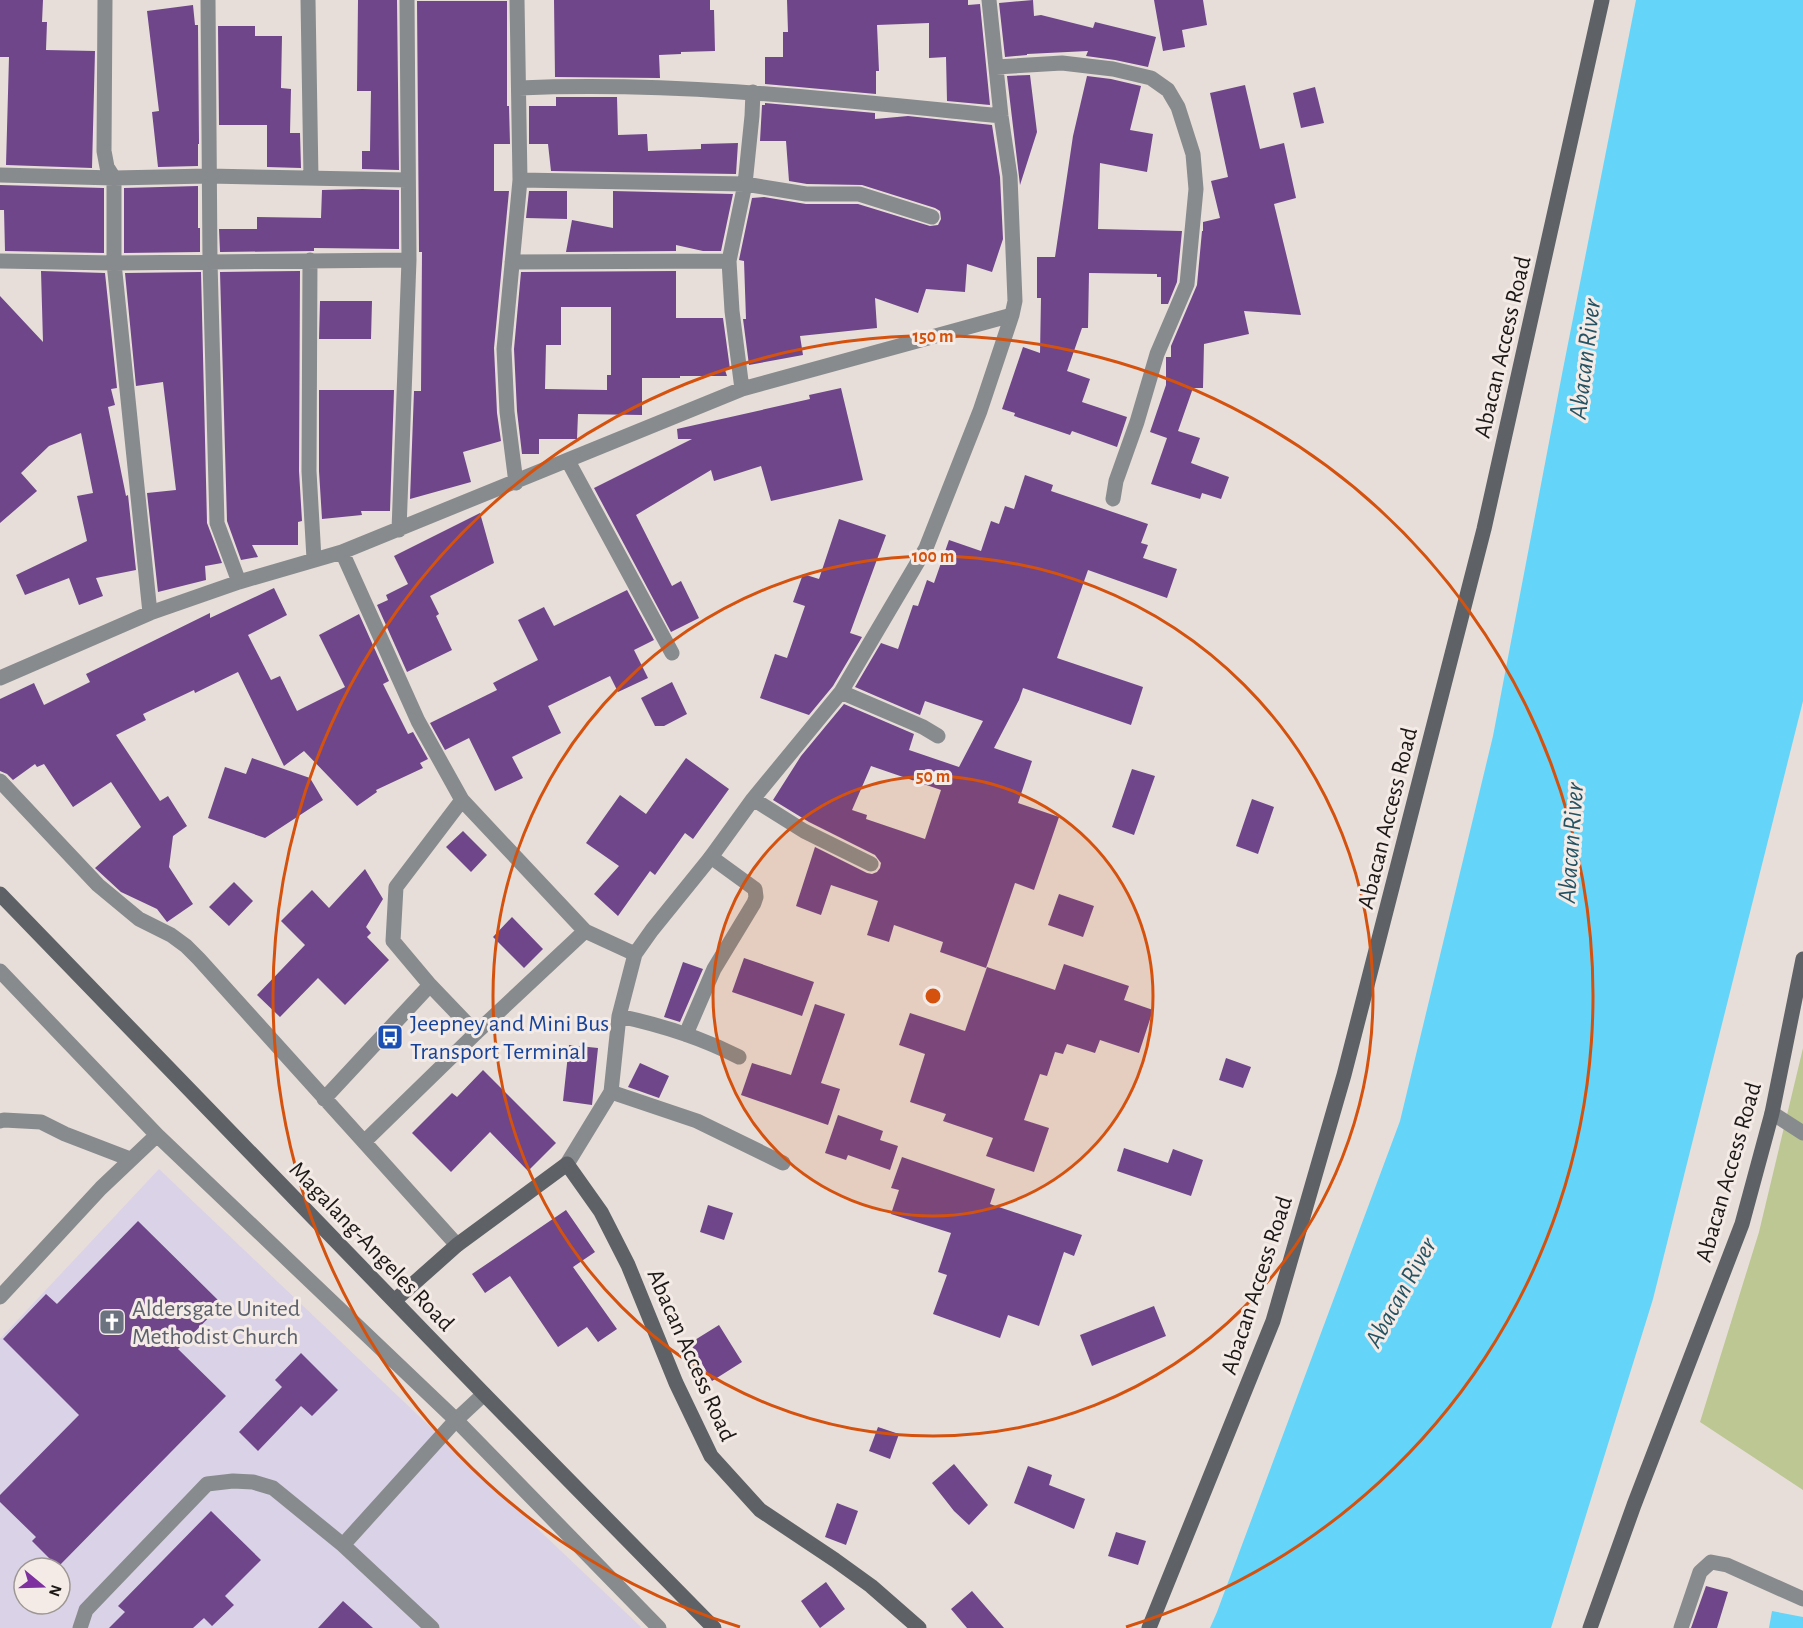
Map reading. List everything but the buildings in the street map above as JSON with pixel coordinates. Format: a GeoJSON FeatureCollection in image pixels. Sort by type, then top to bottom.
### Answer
{"type":"FeatureCollection","features":[{"type":"Feature","properties":{"kind":"street"},"geometry":{"type":"LineString","coordinates":[[105,0],[104,151],[106,167],[114,178],[114,263],[150,614]]}},
{"type":"Feature","properties":{"kind":"street"},"geometry":{"type":"LineString","coordinates":[[208,0],[208,177],[217,523],[239,582]]}},
{"type":"Feature","properties":{"kind":"street"},"geometry":{"type":"LineString","coordinates":[[308,0],[310,178]]}},
{"type":"Feature","properties":{"kind":"street"},"geometry":{"type":"LineString","coordinates":[[399,530],[409,260],[407,0]]}},
{"type":"Feature","properties":{"kind":"street"},"geometry":{"type":"LineString","coordinates":[[516,483],[507,412],[504,349],[520,180],[517,0]]}},
{"type":"Feature","properties":{"kind":"street"},"geometry":{"type":"LineString","coordinates":[[394,1301],[457,1245],[567,1164],[611,1092],[619,1016],[635,954],[753,799],[841,692],[926,548],[980,411],[1015,301],[1010,176],[1001,116],[989,0]]}},
{"type":"Feature","properties":{"kind":"street","name":"Abacan Access Road"},"geometry":{"type":"LineString","coordinates":[[1149,1628],[1273,1321],[1344,1075],[1484,529],[1602,0]]}},
{"type":"Feature","properties":{"kind":"street"},"geometry":{"type":"LineString","coordinates":[[996,67],[1062,63],[1113,69],[1150,78],[1168,90],[1178,107],[1193,154],[1196,189],[1187,284],[1158,354],[1116,481],[1113,499]]}},
{"type":"Feature","properties":{"kind":"street"},"geometry":{"type":"LineString","coordinates":[[519,88],[593,86],[753,92],[1001,116]]}},
{"type":"Feature","properties":{"kind":"street"},"geometry":{"type":"LineString","coordinates":[[742,389],[732,311],[729,261],[745,184],[753,92]]}},
{"type":"Feature","properties":{"kind":"street"},"geometry":{"type":"LineString","coordinates":[[0,175],[407,180]]}},
{"type":"Feature","properties":{"kind":"street"},"geometry":{"type":"LineString","coordinates":[[520,180],[745,184],[806,194],[859,194],[932,217]]}},
{"type":"Feature","properties":{"kind":"street"},"geometry":{"type":"LineString","coordinates":[[310,260],[309,471],[314,559]]}},
{"type":"Feature","properties":{"kind":"street"},"geometry":{"type":"LineString","coordinates":[[0,261],[114,263],[409,260]]}},
{"type":"Feature","properties":{"kind":"street"},"geometry":{"type":"LineString","coordinates":[[512,262],[729,261]]}},
{"type":"Feature","properties":{"kind":"street"},"geometry":{"type":"LineString","coordinates":[[0,678],[150,614],[239,582],[342,552],[399,530],[742,389],[1012,315]]}},
{"type":"Feature","properties":{"kind":"street"},"geometry":{"type":"LineString","coordinates":[[568,461],[672,653]]}},
{"type":"Feature","properties":{"kind":"street"},"geometry":{"type":"LineString","coordinates":[[342,552],[418,721],[462,800],[585,931],[635,954]]}},
{"type":"Feature","properties":{"kind":"street"},"geometry":{"type":"LineString","coordinates":[[841,692],[938,736]]}},
{"type":"Feature","properties":{"kind":"street"},"geometry":{"type":"LineString","coordinates":[[0,782],[98,885],[140,919],[171,935],[186,946],[457,1245]]}},
{"type":"Feature","properties":{"kind":"street"},"geometry":{"type":"LineString","coordinates":[[753,799],[804,831],[871,864]]}},
{"type":"Feature","properties":{"kind":"street"},"geometry":{"type":"LineString","coordinates":[[462,800],[396,887],[393,941],[430,985],[476,1033]]}},
{"type":"Feature","properties":{"kind":"street"},"geometry":{"type":"LineString","coordinates":[[686,1034],[714,969],[756,897],[755,889],[711,857]]}},
{"type":"Feature","properties":{"kind":"street","name":"Magalang-Angeles Road"},"geometry":{"type":"LineString","coordinates":[[0,894],[714,1628]]}},
{"type":"Feature","properties":{"kind":"street"},"geometry":{"type":"LineString","coordinates":[[364,1142],[585,931]]}},
{"type":"Feature","properties":{"kind":"street","name":"Abacan Access Road"},"geometry":{"type":"LineString","coordinates":[[1590,1628],[1634,1505],[1742,1224],[1772,1113],[1803,959]]}},
{"type":"Feature","properties":{"kind":"street"},"geometry":{"type":"LineString","coordinates":[[0,970],[157,1135],[456,1420],[659,1628]]}},
{"type":"Feature","properties":{"kind":"street"},"geometry":{"type":"LineString","coordinates":[[324,1099],[430,985]]}},
{"type":"Feature","properties":{"kind":"street"},"geometry":{"type":"LineString","coordinates":[[619,1016],[686,1034],[712,1043],[739,1057]]}},
{"type":"Feature","properties":{"kind":"street"},"geometry":{"type":"LineString","coordinates":[[611,1092],[697,1122],[783,1163]]}},
{"type":"Feature","properties":{"kind":"street"},"geometry":{"type":"LineString","coordinates":[[1772,1113],[1803,1133]]}},
{"type":"Feature","properties":{"kind":"street"},"geometry":{"type":"LineString","coordinates":[[0,1121],[41,1122],[65,1134],[130,1159]]}},
{"type":"Feature","properties":{"kind":"street"},"geometry":{"type":"LineString","coordinates":[[0,1297],[130,1159],[157,1135]]}},
{"type":"Feature","properties":{"kind":"street","name":"Abacan Access Road"},"geometry":{"type":"LineString","coordinates":[[567,1164],[601,1212],[617,1244],[676,1383],[711,1456],[760,1510],[794,1531],[871,1586],[919,1628]]}},
{"type":"Feature","properties":{"kind":"street"},"geometry":{"type":"LineString","coordinates":[[343,1545],[456,1420],[484,1394]]}},
{"type":"Feature","properties":{"kind":"street"},"geometry":{"type":"LineString","coordinates":[[80,1628],[86,1610],[207,1484],[233,1481],[253,1482],[273,1488],[343,1545],[432,1628]]}},
{"type":"Feature","properties":{"kind":"street"},"geometry":{"type":"LineString","coordinates":[[1682,1628],[1700,1572],[1711,1562],[1727,1565],[1803,1599]]}},
{"type":"Feature","properties":{"kind":"shaded area"},"geometry":{"type":"Polygon","coordinates":[[[159,1169],[641,1627],[640,1628],[0,1628],[0,1339],[159,1169]]]}},
{"type":"Feature","properties":{"kind":"green space"},"geometry":{"type":"Polygon","coordinates":[[[1803,1048],[1803,1490],[1700,1422],[1759,1232],[1803,1048]]]}},
{"type":"Feature","properties":{"kind":"water","name":"Abacan River"},"geometry":{"type":"Polygon","coordinates":[[[1636,0],[1803,0],[1803,701],[1653,1299],[1551,1628],[1210,1628],[1400,1121],[1493,736],[1636,0]]]}},
{"type":"Feature","properties":{"kind":"water"},"geometry":{"type":"Polygon","coordinates":[[[1772,1611],[1803,1617],[1803,1628],[1769,1628],[1772,1611]]]}},
{"type":"Feature","properties":{"kind":"place","name":"Jeepney and Mini Bus Transport Terminal"},"geometry":{"type":"Point","coordinates":[390,1037]}},
{"type":"Feature","properties":{"kind":"place","name":"Aldersgate United Methodist Church"},"geometry":{"type":"Point","coordinates":[112,1322]}}]}
